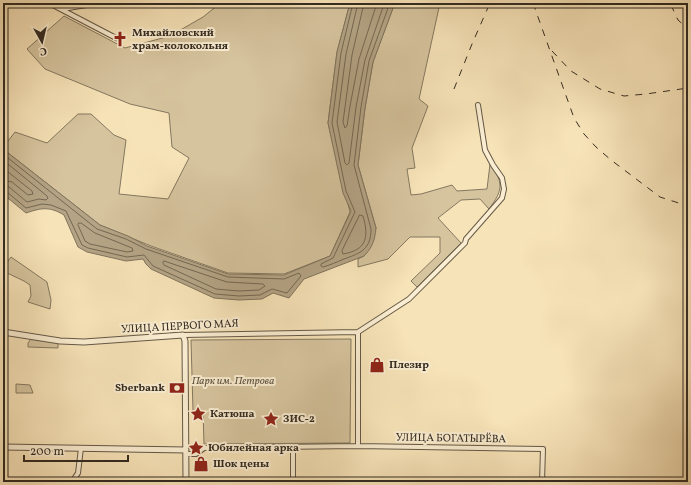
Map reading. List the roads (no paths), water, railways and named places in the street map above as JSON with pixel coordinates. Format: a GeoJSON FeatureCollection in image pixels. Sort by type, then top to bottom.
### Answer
{"type":"FeatureCollection","features":[{"type":"Feature","properties":{"kind":"street"},"geometry":{"type":"LineString","coordinates":[[49,3],[116,38]]}},
{"type":"Feature","properties":{"kind":"street"},"geometry":{"type":"LineString","coordinates":[[62,9],[99,3]]}},
{"type":"Feature","properties":{"kind":"street"},"geometry":{"type":"LineString","coordinates":[[358,446],[358,332],[409,299],[465,243],[466,239],[502,198],[504,189],[502,178],[493,166],[485,150],[478,105]]}},
{"type":"Feature","properties":{"kind":"street","name":"УЛИЦА ПЕРВОГО МАЯ"},"geometry":{"type":"LineString","coordinates":[[3,332],[60,341],[84,342],[183,335],[358,332]]}},
{"type":"Feature","properties":{"kind":"street"},"geometry":{"type":"LineString","coordinates":[[183,335],[185,341],[186,482]]}},
{"type":"Feature","properties":{"kind":"street"},"geometry":{"type":"LineString","coordinates":[[293,446],[293,482]]}},
{"type":"Feature","properties":{"kind":"street","name":"УЛИЦА БОГАТЫРЁВА"},"geometry":{"type":"LineString","coordinates":[[186,452],[196,454],[204,448],[293,446],[543,449],[542,482]]}},
{"type":"Feature","properties":{"kind":"street"},"geometry":{"type":"LineString","coordinates":[[3,447],[186,452]]}},
{"type":"Feature","properties":{"kind":"street"},"geometry":{"type":"LineString","coordinates":[[72,482],[78,473],[81,448]]}},
{"type":"Feature","properties":{"kind":"water"},"geometry":{"type":"Polygon","coordinates":[[[350,3],[392,3],[393,8],[373,62],[365,108],[358,165],[376,228],[375,236],[373,244],[364,256],[304,279],[289,298],[273,293],[262,299],[239,300],[214,298],[151,269],[143,259],[126,261],[87,252],[78,247],[64,215],[49,209],[36,210],[26,213],[3,194],[3,149],[100,225],[128,236],[147,246],[228,274],[284,275],[330,256],[351,211],[343,193],[328,123],[337,52],[350,3]]]}},
{"type":"Feature","properties":{"kind":"railway"},"geometry":{"type":"LineString","coordinates":[[454,89],[490,3]]}},
{"type":"Feature","properties":{"kind":"railway"},"geometry":{"type":"LineString","coordinates":[[533,3],[574,118],[584,134],[611,160],[660,197],[688,206]]}},
{"type":"Feature","properties":{"kind":"railway"},"geometry":{"type":"LineString","coordinates":[[671,5],[678,20],[688,29]]}},
{"type":"Feature","properties":{"kind":"railway"},"geometry":{"type":"LineString","coordinates":[[552,51],[571,71],[600,89],[624,96],[688,88]]}},
{"type":"Feature","properties":{"kind":"place","name":"Михайловский храм-колокольня"},"geometry":{"type":"Point","coordinates":[120,39]}},
{"type":"Feature","properties":{"kind":"place","name":"Плезир"},"geometry":{"type":"Point","coordinates":[377,365]}},
{"type":"Feature","properties":{"kind":"place","name":"Sberbank"},"geometry":{"type":"Point","coordinates":[177,388]}},
{"type":"Feature","properties":{"kind":"place","name":"Катюша"},"geometry":{"type":"Point","coordinates":[198,414]}},
{"type":"Feature","properties":{"kind":"place","name":"ЗИС-2"},"geometry":{"type":"Point","coordinates":[271,419]}},
{"type":"Feature","properties":{"kind":"place","name":"Юбилейная арка"},"geometry":{"type":"Point","coordinates":[196,448]}},
{"type":"Feature","properties":{"kind":"place","name":"Шок цены"},"geometry":{"type":"Point","coordinates":[201,464]}},
{"type":"Feature","properties":{"kind":"park label","name":"Парк им. Петрова"},"geometry":{"type":"Point","coordinates":[233,381]}}]}
